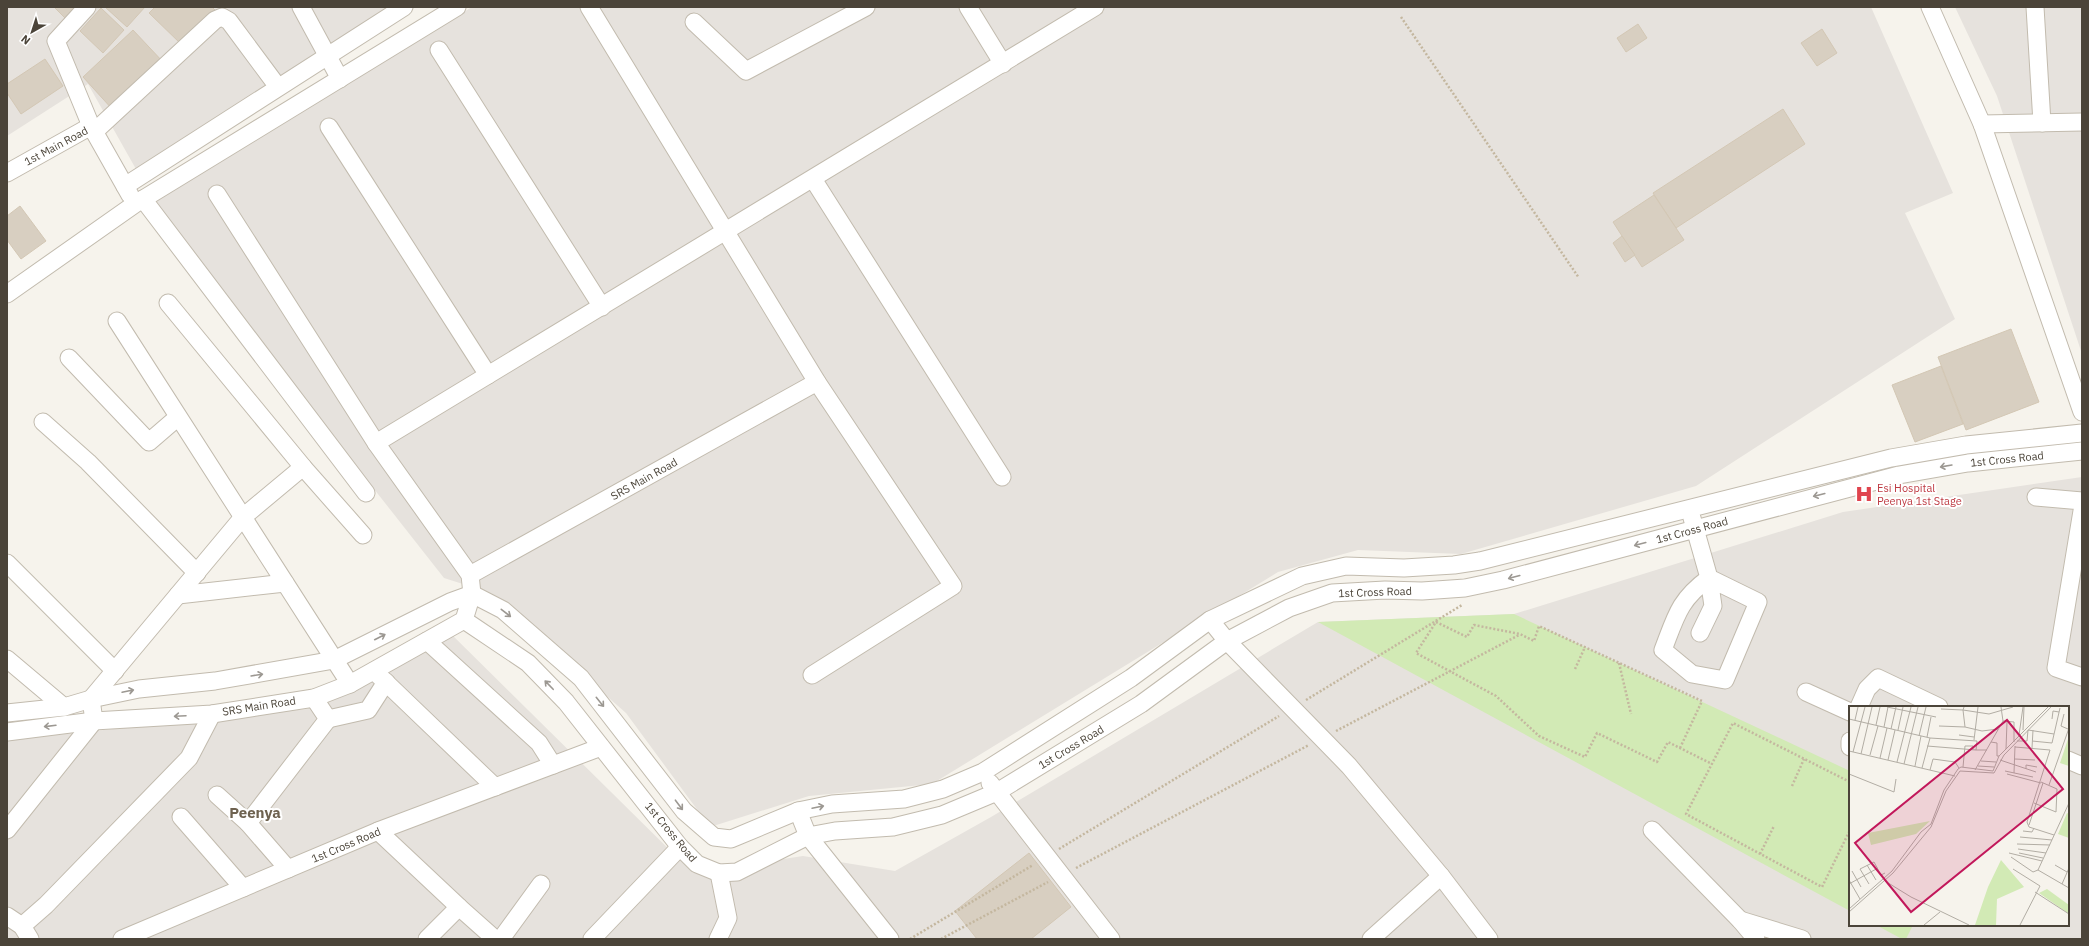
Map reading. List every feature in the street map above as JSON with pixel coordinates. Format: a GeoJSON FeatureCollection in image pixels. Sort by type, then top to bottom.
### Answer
{"type":"FeatureCollection","features":[{"type":"Feature","properties":{"kind":"street"},"geometry":{"type":"LineString","coordinates":[[87,7],[56,41],[93,129],[215,20],[222,17],[229,21],[278,87]]}},
{"type":"Feature","properties":{"kind":"street"},"geometry":{"type":"LineString","coordinates":[[301,7],[340,79]]}},
{"type":"Feature","properties":{"kind":"street"},"geometry":{"type":"LineString","coordinates":[[125,186],[404,7]]}},
{"type":"Feature","properties":{"kind":"street"},"geometry":{"type":"LineString","coordinates":[[7,294],[139,201],[457,7]]}},
{"type":"Feature","properties":{"kind":"street"},"geometry":{"type":"LineString","coordinates":[[589,7],[817,382],[954,586],[812,675]]}},
{"type":"Feature","properties":{"kind":"street"},"geometry":{"type":"LineString","coordinates":[[694,22],[746,71],[866,7]]}},
{"type":"Feature","properties":{"kind":"street"},"geometry":{"type":"LineString","coordinates":[[968,7],[1003,64]]}},
{"type":"Feature","properties":{"kind":"street"},"geometry":{"type":"LineString","coordinates":[[376,443],[813,180],[1095,7]]}},
{"type":"Feature","properties":{"kind":"street"},"geometry":{"type":"LineString","coordinates":[[1930,7],[1982,124],[2082,412]]}},
{"type":"Feature","properties":{"kind":"street"},"geometry":{"type":"LineString","coordinates":[[2035,7],[2042,123]]}},
{"type":"Feature","properties":{"kind":"street"},"geometry":{"type":"LineString","coordinates":[[439,50],[602,307]]}},
{"type":"Feature","properties":{"kind":"street"},"geometry":{"type":"LineString","coordinates":[[1982,124],[2082,122]]}},
{"type":"Feature","properties":{"kind":"street"},"geometry":{"type":"LineString","coordinates":[[329,127],[488,375]]}},
{"type":"Feature","properties":{"kind":"street","name":"1st Main Road"},"geometry":{"type":"LineString","coordinates":[[7,173],[93,129],[125,186],[139,201],[366,493]]}},
{"type":"Feature","properties":{"kind":"street"},"geometry":{"type":"LineString","coordinates":[[813,180],[1002,477]]}},
{"type":"Feature","properties":{"kind":"street"},"geometry":{"type":"LineString","coordinates":[[217,194],[376,443],[470,575],[472,594],[464,620],[528,663],[566,702],[601,747]]}},
{"type":"Feature","properties":{"kind":"street"},"geometry":{"type":"LineString","coordinates":[[168,303],[302,467],[363,535]]}},
{"type":"Feature","properties":{"kind":"street"},"geometry":{"type":"LineString","coordinates":[[117,321],[350,684]]}},
{"type":"Feature","properties":{"kind":"street"},"geometry":{"type":"LineString","coordinates":[[69,358],[149,442],[178,417]]}},
{"type":"Feature","properties":{"kind":"street","name":"SRS Main Road"},"geometry":{"type":"LineString","coordinates":[[470,575],[817,382]]}},
{"type":"Feature","properties":{"kind":"street"},"geometry":{"type":"LineString","coordinates":[[43,422],[88,462],[197,573]]}},
{"type":"Feature","properties":{"kind":"street"},"geometry":{"type":"LineString","coordinates":[[472,594],[503,610],[581,678],[684,811],[714,836],[731,839],[798,811],[832,804],[904,799],[943,789],[983,772],[1131,678],[1210,620],[1302,576],[1346,566],[1404,568],[1454,565],[1480,561],[1891,458],[1966,445],[2082,433]]}},
{"type":"Feature","properties":{"kind":"street","name":"1st Cross Road"},"geometry":{"type":"LineString","coordinates":[[122,939],[144,936],[243,888],[378,831],[601,747],[680,847],[697,864],[720,872],[737,872],[808,836],[835,831],[893,827],[942,815],[997,792],[1141,704],[1227,641],[1289,608],[1332,593],[1385,590],[1422,591],[1465,588],[1900,475],[1968,462],[2082,451]]}},
{"type":"Feature","properties":{"kind":"street"},"geometry":{"type":"LineString","coordinates":[[90,699],[243,517],[302,467]]}},
{"type":"Feature","properties":{"kind":"street"},"geometry":{"type":"LineString","coordinates":[[2036,497],[2082,501]]}},
{"type":"Feature","properties":{"kind":"street"},"geometry":{"type":"LineString","coordinates":[[1690,508],[1709,578],[1713,606],[1700,633]]}},
{"type":"Feature","properties":{"kind":"street"},"geometry":{"type":"LineString","coordinates":[[2082,512],[2076,586],[2056,668],[2082,677]]}},
{"type":"Feature","properties":{"kind":"street"},"geometry":{"type":"LineString","coordinates":[[7,563],[115,671]]}},
{"type":"Feature","properties":{"kind":"street"},"geometry":{"type":"LineString","coordinates":[[1709,578],[1758,602],[1724,680],[1692,674],[1663,650],[1680,606],[1698,586],[1709,578]]}},
{"type":"Feature","properties":{"kind":"street"},"geometry":{"type":"LineString","coordinates":[[178,596],[285,583]]}},
{"type":"Feature","properties":{"kind":"street"},"geometry":{"type":"LineString","coordinates":[[9,733],[12,712],[64,707],[90,699],[139,689],[215,681],[268,673],[334,660],[402,626],[472,594]]}},
{"type":"Feature","properties":{"kind":"street","name":"SRS Main Road"},"geometry":{"type":"LineString","coordinates":[[9,733],[94,721],[212,714],[314,698],[350,684],[380,676],[427,641],[464,620]]}},
{"type":"Feature","properties":{"kind":"street"},"geometry":{"type":"LineString","coordinates":[[1210,620],[1227,641],[1349,766],[1441,876],[1489,939]]}},
{"type":"Feature","properties":{"kind":"street"},"geometry":{"type":"LineString","coordinates":[[427,641],[539,743],[553,765]]}},
{"type":"Feature","properties":{"kind":"street"},"geometry":{"type":"LineString","coordinates":[[7,659],[64,707]]}},
{"type":"Feature","properties":{"kind":"street"},"geometry":{"type":"LineString","coordinates":[[248,823],[328,719],[368,710],[380,676],[495,787]]}},
{"type":"Feature","properties":{"kind":"street"},"geometry":{"type":"LineString","coordinates":[[1859,706],[1867,688],[1878,678],[1936,706]]}},
{"type":"Feature","properties":{"kind":"street"},"geometry":{"type":"LineString","coordinates":[[1806,692],[1849,712]]}},
{"type":"Feature","properties":{"kind":"street"},"geometry":{"type":"LineString","coordinates":[[314,698],[328,719]]}},
{"type":"Feature","properties":{"kind":"street"},"geometry":{"type":"LineString","coordinates":[[7,830],[94,721],[90,699]]}},
{"type":"Feature","properties":{"kind":"street"},"geometry":{"type":"LineString","coordinates":[[7,916],[26,932],[46,905],[189,758],[212,714]]}},
{"type":"Feature","properties":{"kind":"street"},"geometry":{"type":"LineString","coordinates":[[2069,760],[2082,766]]}},
{"type":"Feature","properties":{"kind":"street"},"geometry":{"type":"LineString","coordinates":[[983,772],[1111,939]]}},
{"type":"Feature","properties":{"kind":"street"},"geometry":{"type":"LineString","coordinates":[[217,795],[248,823],[288,869]]}},
{"type":"Feature","properties":{"kind":"street"},"geometry":{"type":"LineString","coordinates":[[798,811],[808,836],[890,939]]}},
{"type":"Feature","properties":{"kind":"street"},"geometry":{"type":"LineString","coordinates":[[181,817],[243,888]]}},
{"type":"Feature","properties":{"kind":"street"},"geometry":{"type":"LineString","coordinates":[[1652,830],[1740,920],[1756,939]]}},
{"type":"Feature","properties":{"kind":"street"},"geometry":{"type":"LineString","coordinates":[[378,831],[491,937],[541,884]]}},
{"type":"Feature","properties":{"kind":"street"},"geometry":{"type":"LineString","coordinates":[[592,939],[680,847]]}},
{"type":"Feature","properties":{"kind":"street"},"geometry":{"type":"LineString","coordinates":[[718,939],[728,918],[720,872]]}},
{"type":"Feature","properties":{"kind":"street"},"geometry":{"type":"LineString","coordinates":[[1371,939],[1441,876]]}},
{"type":"Feature","properties":{"kind":"street"},"geometry":{"type":"LineString","coordinates":[[427,939],[459,907]]}},
{"type":"Feature","properties":{"kind":"street"},"geometry":{"type":"LineString","coordinates":[[1740,920],[1802,939]]}},
{"type":"Feature","properties":{"kind":"path"},"geometry":{"type":"LineString","coordinates":[[1401,17],[1579,278]]}},
{"type":"Feature","properties":{"kind":"path"},"geometry":{"type":"LineString","coordinates":[[1299,704],[1462,605]]}},
{"type":"Feature","properties":{"kind":"path"},"geometry":{"type":"LineString","coordinates":[[1680,748],[1702,702],[1539,626],[1534,641],[1520,634],[1474,625],[1467,637],[1436,622],[1416,653],[1496,696],[1539,736],[1585,757],[1597,733],[1657,762],[1668,742],[1680,748],[1712,764]]}},
{"type":"Feature","properties":{"kind":"path"},"geometry":{"type":"LineString","coordinates":[[1329,735],[1520,634]]}},
{"type":"Feature","properties":{"kind":"path"},"geometry":{"type":"LineString","coordinates":[[1575,669],[1585,647]]}},
{"type":"Feature","properties":{"kind":"path"},"geometry":{"type":"LineString","coordinates":[[1618,662],[1632,714]]}},
{"type":"Feature","properties":{"kind":"path"},"geometry":{"type":"LineString","coordinates":[[1053,852],[1285,712]]}},
{"type":"Feature","properties":{"kind":"path"},"geometry":{"type":"LineString","coordinates":[[1849,782],[1733,723],[1686,814],[1822,887],[1849,832]]}},
{"type":"Feature","properties":{"kind":"path"},"geometry":{"type":"LineString","coordinates":[[1075,868],[1315,742]]}},
{"type":"Feature","properties":{"kind":"path"},"geometry":{"type":"LineString","coordinates":[[1792,786],[1804,759]]}},
{"type":"Feature","properties":{"kind":"path"},"geometry":{"type":"LineString","coordinates":[[1760,854],[1774,826]]}},
{"type":"Feature","properties":{"kind":"path"},"geometry":{"type":"LineString","coordinates":[[910,939],[1040,861]]}},
{"type":"Feature","properties":{"kind":"path"},"geometry":{"type":"LineString","coordinates":[[941,939],[1054,880]]}},
{"type":"Feature","properties":{"kind":"shaded area"},"geometry":{"type":"Polygon","coordinates":[[[7,7],[402,7],[141,178],[88,84],[7,136],[7,7]]]}},
{"type":"Feature","properties":{"kind":"shaded area"},"geometry":{"type":"Polygon","coordinates":[[[472,7],[1871,7],[1953,193],[1905,213],[1955,319],[1696,486],[1461,554],[1358,550],[1278,572],[932,784],[809,796],[710,827],[626,713],[488,592],[444,578],[150,204],[472,7]]]}},
{"type":"Feature","properties":{"kind":"shaded area"},"geometry":{"type":"Polygon","coordinates":[[[1955,7],[2082,7],[2082,354],[1997,96],[1955,7]]]}},
{"type":"Feature","properties":{"kind":"shaded area"},"geometry":{"type":"Polygon","coordinates":[[[2082,477],[2082,939],[7,939],[7,740],[307,709],[443,626],[693,873],[803,856],[895,871],[991,817],[1318,622],[1514,614],[1843,512],[2082,477]]]}},
{"type":"Feature","properties":{"kind":"green space"},"geometry":{"type":"Polygon","coordinates":[[[1514,614],[1849,771],[1849,910],[1318,622],[1514,614]]]}},
{"type":"Feature","properties":{"kind":"green space"},"geometry":{"type":"Polygon","coordinates":[[[1878,926],[1912,926],[1906,939],[1902,939],[1878,926]]]}},
{"type":"Feature","properties":{"kind":"building"},"geometry":{"type":"Polygon","coordinates":[[[54,7],[79,7],[67,20],[54,7]]]}},
{"type":"Feature","properties":{"kind":"building"},"geometry":{"type":"Polygon","coordinates":[[[105,7],[145,7],[127,27],[105,7]]]}},
{"type":"Feature","properties":{"kind":"building"},"geometry":{"type":"Polygon","coordinates":[[[155,7],[212,7],[215,10],[181,44],[149,13],[155,7]]]}},
{"type":"Feature","properties":{"kind":"building"},"geometry":{"type":"Polygon","coordinates":[[[101,8],[124,30],[103,53],[80,31],[101,8]]]}},
{"type":"Feature","properties":{"kind":"building"},"geometry":{"type":"Polygon","coordinates":[[[1638,24],[1647,38],[1626,52],[1617,38],[1638,24]]]}},
{"type":"Feature","properties":{"kind":"building"},"geometry":{"type":"Polygon","coordinates":[[[1822,29],[1837,53],[1817,66],[1801,43],[1822,29]]]}},
{"type":"Feature","properties":{"kind":"building"},"geometry":{"type":"Polygon","coordinates":[[[133,30],[164,63],[113,110],[83,77],[133,30]]]}},
{"type":"Feature","properties":{"kind":"building"},"geometry":{"type":"Polygon","coordinates":[[[45,59],[63,86],[21,114],[7,93],[7,84],[45,59]]]}},
{"type":"Feature","properties":{"kind":"building"},"geometry":{"type":"Polygon","coordinates":[[[1783,109],[1805,144],[1676,228],[1653,193],[1783,109]]]}},
{"type":"Feature","properties":{"kind":"building"},"geometry":{"type":"Polygon","coordinates":[[[1654,195],[1684,240],[1642,267],[1613,222],[1654,195]]]}},
{"type":"Feature","properties":{"kind":"building"},"geometry":{"type":"Polygon","coordinates":[[[20,206],[46,241],[21,259],[7,240],[7,216],[20,206]]]}},
{"type":"Feature","properties":{"kind":"building"},"geometry":{"type":"Polygon","coordinates":[[[1622,236],[1635,255],[1625,262],[1613,243],[1622,236]]]}},
{"type":"Feature","properties":{"kind":"building"},"geometry":{"type":"Polygon","coordinates":[[[2011,329],[2039,402],[1966,430],[1938,357],[2011,329]]]}},
{"type":"Feature","properties":{"kind":"building"},"geometry":{"type":"Polygon","coordinates":[[[1941,366],[1963,424],[1915,442],[1892,385],[1941,366]]]}},
{"type":"Feature","properties":{"kind":"building"},"geometry":{"type":"Polygon","coordinates":[[[1029,853],[1071,907],[1031,939],[977,939],[955,911],[1029,853]]]}},
{"type":"Feature","properties":{"kind":"place","name":"Esi Hospital Peenya 1st Stage"},"geometry":{"type":"Point","coordinates":[1864,494]}},
{"type":"Feature","properties":{"kind":"district","name":"Peenya"},"geometry":{"type":"Point","coordinates":[255,812]}}]}
